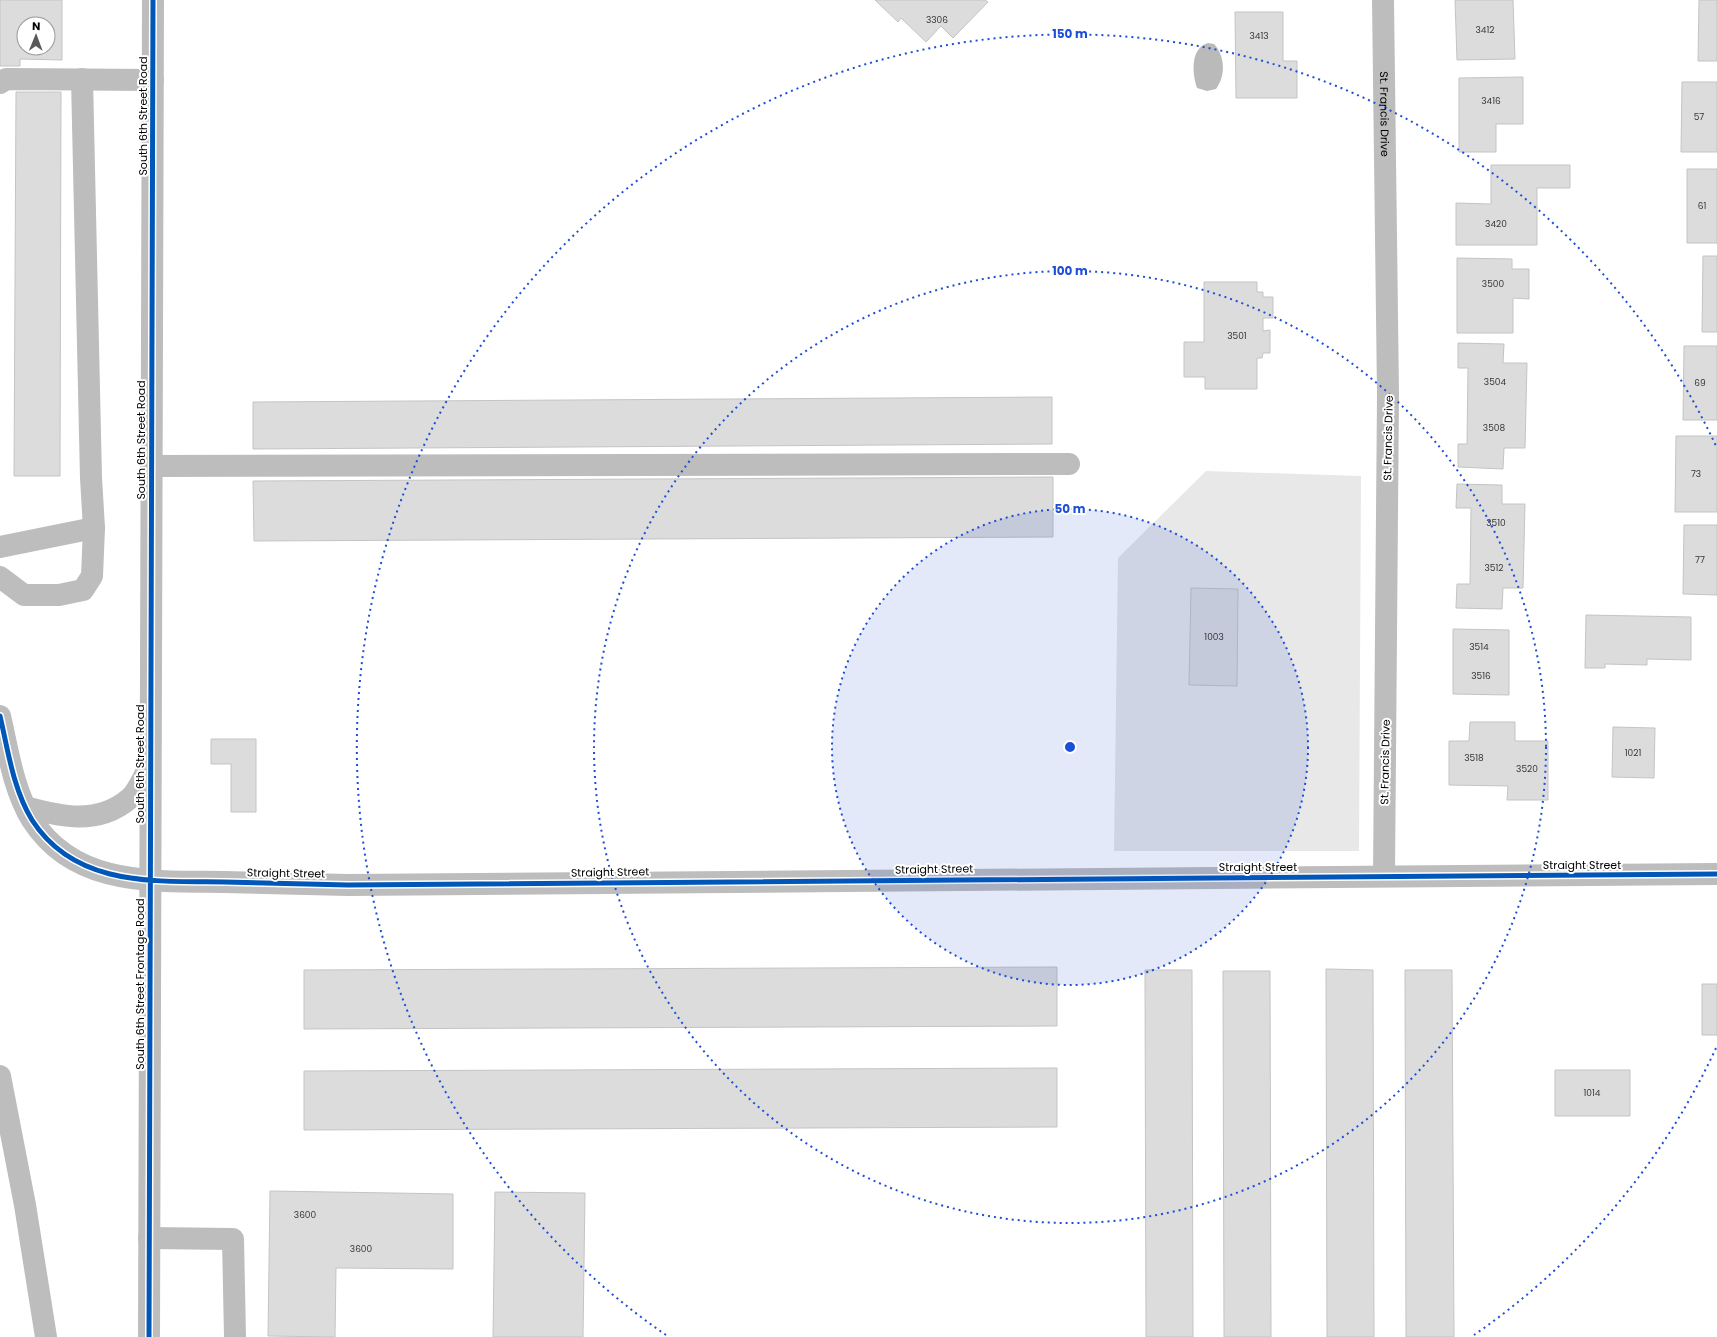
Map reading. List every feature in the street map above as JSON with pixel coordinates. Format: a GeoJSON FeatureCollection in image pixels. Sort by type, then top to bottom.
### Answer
{"type":"FeatureCollection","features":[{"type":"Feature","properties":{"kind":"street","name":"South 6th Street Road"},"geometry":{"type":"LineString","coordinates":[[151,880],[150,765],[153,0]]}},
{"type":"Feature","properties":{"kind":"street","name":"St. Francis Drive"},"geometry":{"type":"LineString","coordinates":[[1383,0],[1388,394],[1384,875]]}},
{"type":"Feature","properties":{"kind":"street"},"geometry":{"type":"LineString","coordinates":[[0,83],[6,79],[153,80]]}},
{"type":"Feature","properties":{"kind":"street"},"geometry":{"type":"LineString","coordinates":[[0,577],[24,595],[59,595],[83,590],[92,576],[94,528],[91,478],[82,80]]}},
{"type":"Feature","properties":{"kind":"street"},"geometry":{"type":"LineString","coordinates":[[151,466],[1069,464]]}},
{"type":"Feature","properties":{"kind":"street"},"geometry":{"type":"LineString","coordinates":[[0,547],[94,528]]}},
{"type":"Feature","properties":{"kind":"street"},"geometry":{"type":"LineString","coordinates":[[0,716],[16,781],[26,807],[42,832],[64,853],[82,864],[124,878],[151,880]]}},
{"type":"Feature","properties":{"kind":"street"},"geometry":{"type":"LineString","coordinates":[[26,807],[63,815],[92,817],[109,812],[130,798],[150,765]]}},
{"type":"Feature","properties":{"kind":"street","name":"Straight Street"},"geometry":{"type":"LineString","coordinates":[[151,880],[348,885],[1384,875],[1717,874]]}},
{"type":"Feature","properties":{"kind":"street","name":"South 6th Street Frontage Road"},"geometry":{"type":"LineString","coordinates":[[149,1337],[151,880]]}},
{"type":"Feature","properties":{"kind":"street"},"geometry":{"type":"LineString","coordinates":[[0,1076],[25,1206],[46,1337]]}},
{"type":"Feature","properties":{"kind":"street"},"geometry":{"type":"LineString","coordinates":[[149,1238],[232,1239],[235,1337]]}},
{"type":"Feature","properties":{"kind":"shaded area"},"geometry":{"type":"Polygon","coordinates":[[[1208,43],[1214,44],[1218,49],[1222,60],[1223,72],[1216,89],[1207,91],[1197,88],[1194,76],[1194,62],[1198,50],[1208,43]]]}},
{"type":"Feature","properties":{"kind":"shaded area"},"geometry":{"type":"Polygon","coordinates":[[[1206,471],[1361,476],[1359,851],[1114,851],[1118,558],[1206,471]]]}},
{"type":"Feature","properties":{"kind":"building"},"geometry":{"type":"Polygon","coordinates":[[[0,0],[62,0],[62,60],[20,59],[20,66],[0,66],[0,0]]]}},
{"type":"Feature","properties":{"kind":"building"},"geometry":{"type":"Polygon","coordinates":[[[875,0],[985,0],[988,2],[953,38],[941,26],[926,42],[901,18],[898,22],[875,0]]]}},
{"type":"Feature","properties":{"kind":"building"},"geometry":{"type":"Polygon","coordinates":[[[1455,0],[1513,0],[1515,59],[1457,60],[1455,0]]]}},
{"type":"Feature","properties":{"kind":"building"},"geometry":{"type":"Polygon","coordinates":[[[1699,0],[1717,0],[1717,61],[1698,61],[1699,0]]]}},
{"type":"Feature","properties":{"kind":"building"},"geometry":{"type":"Polygon","coordinates":[[[1235,12],[1283,12],[1283,61],[1297,61],[1297,98],[1236,98],[1235,12]]]}},
{"type":"Feature","properties":{"kind":"building"},"geometry":{"type":"Polygon","coordinates":[[[1523,77],[1523,124],[1496,124],[1496,152],[1459,152],[1459,78],[1523,77]]]}},
{"type":"Feature","properties":{"kind":"building"},"geometry":{"type":"Polygon","coordinates":[[[1682,82],[1717,82],[1717,152],[1681,152],[1682,82]]]}},
{"type":"Feature","properties":{"kind":"building"},"geometry":{"type":"Polygon","coordinates":[[[16,92],[61,92],[60,476],[14,476],[16,92]]]}},
{"type":"Feature","properties":{"kind":"building"},"geometry":{"type":"Polygon","coordinates":[[[1491,165],[1570,165],[1570,188],[1537,188],[1537,245],[1456,245],[1456,203],[1491,204],[1491,165]]]}},
{"type":"Feature","properties":{"kind":"building"},"geometry":{"type":"Polygon","coordinates":[[[1687,169],[1717,169],[1717,243],[1687,243],[1687,169]]]}},
{"type":"Feature","properties":{"kind":"building"},"geometry":{"type":"Polygon","coordinates":[[[1703,256],[1717,256],[1717,332],[1702,332],[1703,256]]]}},
{"type":"Feature","properties":{"kind":"building"},"geometry":{"type":"Polygon","coordinates":[[[1457,258],[1512,259],[1512,269],[1529,269],[1529,299],[1513,298],[1513,333],[1457,333],[1457,258]]]}},
{"type":"Feature","properties":{"kind":"building"},"geometry":{"type":"Polygon","coordinates":[[[1204,282],[1257,282],[1257,292],[1263,292],[1263,297],[1273,297],[1273,318],[1263,318],[1263,331],[1270,330],[1270,353],[1263,353],[1262,358],[1257,358],[1257,389],[1205,389],[1205,377],[1184,377],[1184,342],[1204,342],[1204,282]]]}},
{"type":"Feature","properties":{"kind":"building"},"geometry":{"type":"Polygon","coordinates":[[[1458,343],[1504,344],[1503,363],[1527,363],[1525,448],[1504,448],[1503,469],[1458,467],[1458,444],[1467,444],[1468,368],[1458,368],[1458,343]]]}},
{"type":"Feature","properties":{"kind":"building"},"geometry":{"type":"Polygon","coordinates":[[[1684,346],[1717,346],[1717,420],[1683,420],[1684,346]]]}},
{"type":"Feature","properties":{"kind":"building"},"geometry":{"type":"Polygon","coordinates":[[[1052,397],[1052,444],[253,449],[253,402],[1052,397]]]}},
{"type":"Feature","properties":{"kind":"building"},"geometry":{"type":"Polygon","coordinates":[[[1676,436],[1717,436],[1717,512],[1675,512],[1676,436]]]}},
{"type":"Feature","properties":{"kind":"building"},"geometry":{"type":"Polygon","coordinates":[[[1053,477],[1053,537],[254,541],[253,481],[1053,477]]]}},
{"type":"Feature","properties":{"kind":"building"},"geometry":{"type":"Polygon","coordinates":[[[1457,484],[1502,485],[1502,504],[1525,504],[1523,588],[1503,588],[1502,609],[1456,608],[1457,584],[1470,584],[1471,508],[1456,508],[1457,484]]]}},
{"type":"Feature","properties":{"kind":"building"},"geometry":{"type":"Polygon","coordinates":[[[1684,525],[1717,525],[1717,595],[1683,594],[1684,525]]]}},
{"type":"Feature","properties":{"kind":"building"},"geometry":{"type":"Polygon","coordinates":[[[1191,588],[1238,589],[1237,686],[1189,685],[1191,588]]]}},
{"type":"Feature","properties":{"kind":"building"},"geometry":{"type":"Polygon","coordinates":[[[1586,615],[1691,617],[1691,660],[1647,659],[1647,665],[1605,664],[1605,668],[1585,668],[1586,615]]]}},
{"type":"Feature","properties":{"kind":"building"},"geometry":{"type":"Polygon","coordinates":[[[1453,629],[1509,630],[1509,695],[1453,694],[1453,629]]]}},
{"type":"Feature","properties":{"kind":"building"},"geometry":{"type":"Polygon","coordinates":[[[1470,722],[1515,722],[1515,741],[1548,741],[1548,800],[1507,800],[1508,786],[1449,785],[1449,741],[1469,741],[1470,722]]]}},
{"type":"Feature","properties":{"kind":"building"},"geometry":{"type":"Polygon","coordinates":[[[1613,727],[1655,728],[1654,778],[1612,777],[1613,727]]]}},
{"type":"Feature","properties":{"kind":"building"},"geometry":{"type":"Polygon","coordinates":[[[211,739],[256,739],[256,812],[231,812],[231,764],[211,764],[211,739]]]}},
{"type":"Feature","properties":{"kind":"building"},"geometry":{"type":"Polygon","coordinates":[[[1057,967],[1057,1026],[304,1029],[304,970],[1057,967]]]}},
{"type":"Feature","properties":{"kind":"building"},"geometry":{"type":"Polygon","coordinates":[[[1326,969],[1373,970],[1374,1337],[1327,1337],[1326,969]]]}},
{"type":"Feature","properties":{"kind":"building"},"geometry":{"type":"Polygon","coordinates":[[[1145,970],[1192,970],[1193,1337],[1146,1337],[1145,970]]]}},
{"type":"Feature","properties":{"kind":"building"},"geometry":{"type":"Polygon","coordinates":[[[1405,970],[1452,970],[1454,1337],[1406,1337],[1405,970]]]}},
{"type":"Feature","properties":{"kind":"building"},"geometry":{"type":"Polygon","coordinates":[[[1223,971],[1270,971],[1271,1337],[1224,1337],[1223,971]]]}},
{"type":"Feature","properties":{"kind":"building"},"geometry":{"type":"Polygon","coordinates":[[[1702,984],[1717,984],[1717,1035],[1702,1035],[1702,984]]]}},
{"type":"Feature","properties":{"kind":"building"},"geometry":{"type":"Polygon","coordinates":[[[1057,1068],[1057,1127],[304,1130],[304,1071],[1057,1068]]]}},
{"type":"Feature","properties":{"kind":"building"},"geometry":{"type":"Polygon","coordinates":[[[1555,1070],[1630,1070],[1630,1116],[1555,1116],[1555,1070]]]}},
{"type":"Feature","properties":{"kind":"building"},"geometry":{"type":"Polygon","coordinates":[[[270,1191],[453,1194],[453,1269],[336,1268],[335,1337],[268,1336],[270,1191]]]}},
{"type":"Feature","properties":{"kind":"building"},"geometry":{"type":"Polygon","coordinates":[[[495,1192],[585,1193],[583,1337],[493,1337],[495,1192]]]}},
{"type":"Feature","properties":{"kind":"cycle path"},"geometry":{"type":"LineString","coordinates":[[149,1337],[153,0]]}},
{"type":"Feature","properties":{"kind":"cycle path"},"geometry":{"type":"LineString","coordinates":[[0,716],[12,769],[25,808],[32,820],[50,842],[70,858],[93,869],[118,876],[144,880],[348,885],[1717,874]]}}]}
